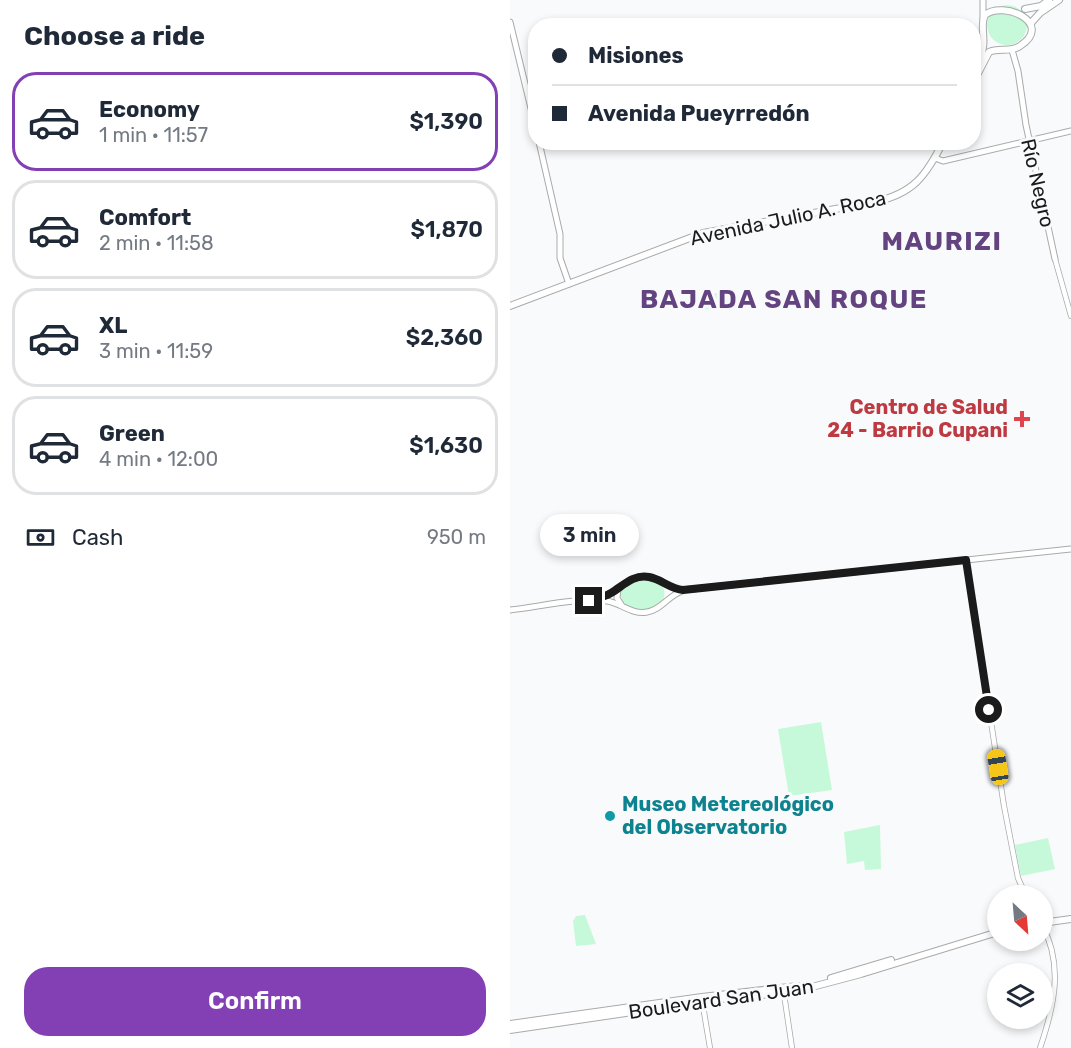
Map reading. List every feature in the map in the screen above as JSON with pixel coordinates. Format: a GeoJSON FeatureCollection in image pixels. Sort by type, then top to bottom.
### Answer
{"type":"FeatureCollection","features":[{"type":"Feature","properties":{"kind":"main road"},"geometry":{"type":"LineString","coordinates":[[981,54],[984,36],[983,0]]}},
{"type":"Feature","properties":{"kind":"main road"},"geometry":{"type":"LineString","coordinates":[[1025,9],[1041,6],[1049,0]]}},
{"type":"Feature","properties":{"kind":"main road"},"geometry":{"type":"LineString","coordinates":[[1031,23],[1040,13],[1059,0]]}},
{"type":"Feature","properties":{"kind":"main road"},"geometry":{"type":"LineString","coordinates":[[983,21],[987,11],[1000,2]]}},
{"type":"Feature","properties":{"kind":"main road"},"geometry":{"type":"LineString","coordinates":[[981,65],[987,53],[994,50],[1012,50],[1023,45],[1030,35],[1031,23],[1025,9],[1016,3]]}},
{"type":"Feature","properties":{"kind":"main road"},"geometry":{"type":"LineString","coordinates":[[510,22],[528,96]]}},
{"type":"Feature","properties":{"kind":"main road"},"geometry":{"type":"LineString","coordinates":[[984,36],[991,45],[1003,50]]}},
{"type":"Feature","properties":{"kind":"main road","name":"Río Negro"},"geometry":{"type":"LineString","coordinates":[[1012,50],[1055,259]]}},
{"type":"Feature","properties":{"kind":"main road"},"geometry":{"type":"LineString","coordinates":[[935,158],[943,161],[1071,131]]}},
{"type":"Feature","properties":{"kind":"main road"},"geometry":{"type":"LineString","coordinates":[[541,150],[560,234],[560,258],[569,284]]}},
{"type":"Feature","properties":{"kind":"main road","name":"Avenida Julio A. Roca"},"geometry":{"type":"LineString","coordinates":[[510,306],[703,233],[889,198],[917,183],[939,150]]}},
{"type":"Feature","properties":{"kind":"main road"},"geometry":{"type":"LineString","coordinates":[[589,601],[606,596],[628,581],[641,576],[657,579],[675,589],[683,590],[1071,549]]}},
{"type":"Feature","properties":{"kind":"main road"},"geometry":{"type":"LineString","coordinates":[[664,584],[668,592],[666,601]]}},
{"type":"Feature","properties":{"kind":"main road"},"geometry":{"type":"LineString","coordinates":[[618,589],[617,598],[622,606]]}},
{"type":"Feature","properties":{"kind":"main road"},"geometry":{"type":"LineString","coordinates":[[510,610],[607,601],[635,612],[645,613],[658,608],[683,590]]}},
{"type":"Feature","properties":{"kind":"main road"},"geometry":{"type":"LineString","coordinates":[[1053,920],[1071,917]]}},
{"type":"Feature","properties":{"kind":"main road","name":"Boulevard San Juan"},"geometry":{"type":"LineString","coordinates":[[510,1024],[776,990],[831,978],[987,933]]}},
{"type":"Feature","properties":{"kind":"main road","name":"Boulevard San Juan"},"geometry":{"type":"LineString","coordinates":[[510,1029],[702,1000],[784,994],[861,974],[987,934]]}},
{"type":"Feature","properties":{"kind":"main road"},"geometry":{"type":"LineString","coordinates":[[776,990],[782,981]]}},
{"type":"Feature","properties":{"kind":"street","name":"Río Negro"},"geometry":{"type":"LineString","coordinates":[[1055,259],[1071,316]]}},
{"type":"Feature","properties":{"kind":"street"},"geometry":{"type":"LineString","coordinates":[[966,560],[1004,806],[1021,885]]}},
{"type":"Feature","properties":{"kind":"street"},"geometry":{"type":"LineString","coordinates":[[1040,1048],[1051,1014],[1056,971],[1053,951]]}},
{"type":"Feature","properties":{"kind":"street"},"geometry":{"type":"LineString","coordinates":[[784,994],[792,1048]]}},
{"type":"Feature","properties":{"kind":"street"},"geometry":{"type":"LineString","coordinates":[[702,1000],[710,1048]]}},
{"type":"Feature","properties":{"kind":"green space"},"geometry":{"type":"Polygon","coordinates":[[[1007,5],[1021,11],[1027,25],[1021,39],[1007,45],[993,39],[987,25],[993,11],[1007,5]]]}},
{"type":"Feature","properties":{"kind":"green space"},"geometry":{"type":"Polygon","coordinates":[[[728,290],[732,302],[700,311],[697,298],[728,290]]]}},
{"type":"Feature","properties":{"kind":"green space"},"geometry":{"type":"Polygon","coordinates":[[[645,580],[662,585],[665,595],[661,602],[653,608],[640,610],[624,605],[621,590],[633,582],[645,580]]]}},
{"type":"Feature","properties":{"kind":"green space"},"geometry":{"type":"Polygon","coordinates":[[[821,722],[832,790],[789,796],[778,729],[821,722]]]}},
{"type":"Feature","properties":{"kind":"green space"},"geometry":{"type":"Polygon","coordinates":[[[880,825],[881,869],[865,870],[864,861],[847,864],[844,832],[880,825]]]}},
{"type":"Feature","properties":{"kind":"green space"},"geometry":{"type":"Polygon","coordinates":[[[1048,838],[1055,869],[1021,876],[1015,845],[1048,838]]]}},
{"type":"Feature","properties":{"kind":"green space"},"geometry":{"type":"Polygon","coordinates":[[[585,915],[596,944],[576,946],[573,921],[576,916],[585,915]]]}},
{"type":"Feature","properties":{"kind":"place","name":"Centro de Salud 24 - Barrio Cupani"},"geometry":{"type":"Point","coordinates":[1022,419]}},
{"type":"Feature","properties":{"kind":"place","name":"Museo Metereológico del Observatorio"},"geometry":{"type":"Point","coordinates":[610,816]}},
{"type":"Feature","properties":{"kind":"district","name":"MAURIZI"},"geometry":{"type":"Point","coordinates":[942,241]}},
{"type":"Feature","properties":{"kind":"district","name":"BAJADA SAN ROQUE"},"geometry":{"type":"Point","coordinates":[784,299]}},
{"type":"Feature","properties":{"kind":"route"},"geometry":{"type":"LineString","coordinates":[[589,601],[606,596],[628,581],[641,576],[660,581],[670,588],[683,590],[966,560],[989,710]]}}]}
